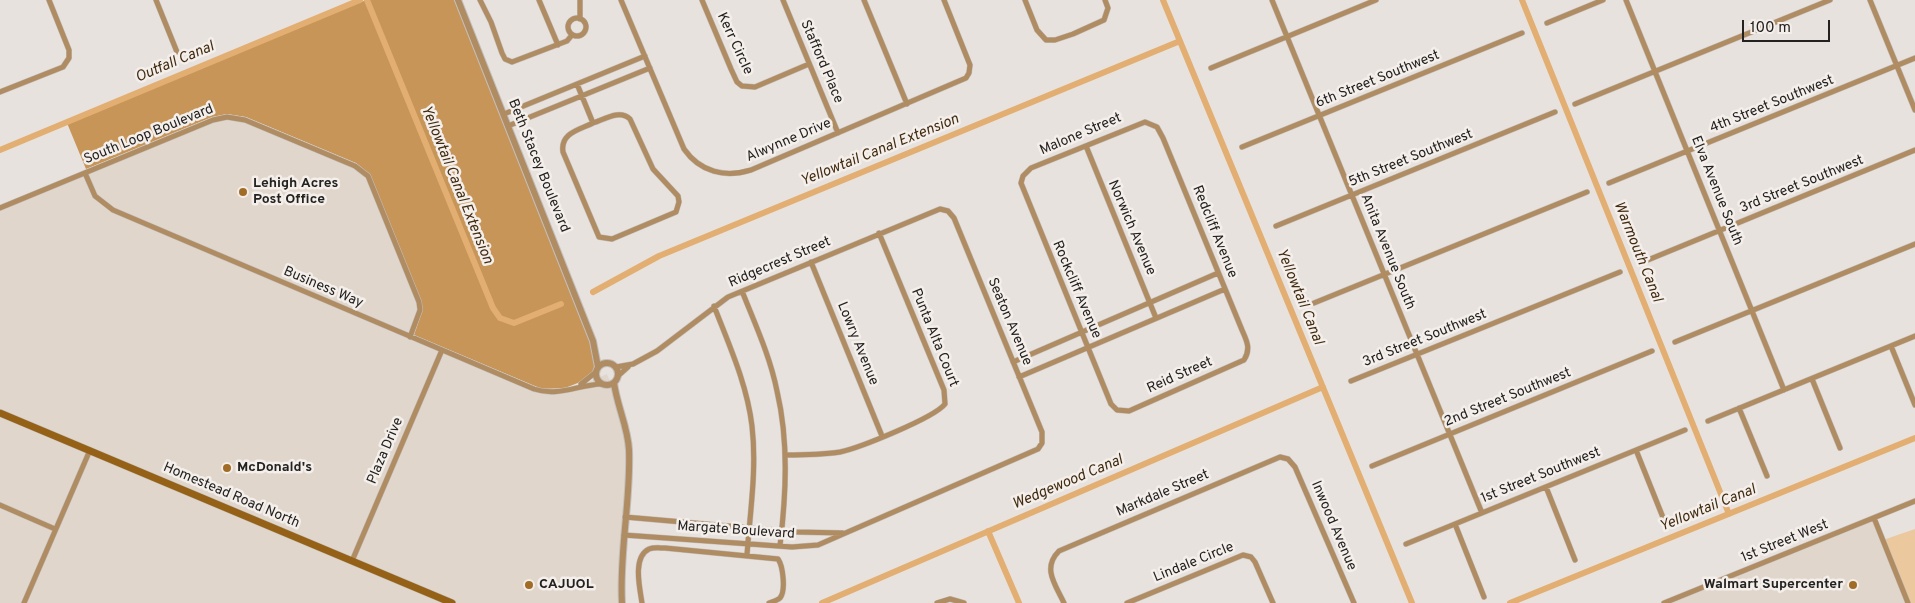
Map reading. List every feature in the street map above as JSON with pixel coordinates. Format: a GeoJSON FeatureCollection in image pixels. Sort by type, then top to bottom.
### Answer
{"type":"FeatureCollection","features":[{"type":"Feature","properties":{"kind":"main road","name":"Homestead Road North"},"geometry":{"type":"LineString","coordinates":[[0,413],[452,603]]}},
{"type":"Feature","properties":{"kind":"street"},"geometry":{"type":"LineString","coordinates":[[0,92],[63,66],[69,58],[69,50],[49,0]]}},
{"type":"Feature","properties":{"kind":"street"},"geometry":{"type":"LineString","coordinates":[[156,0],[177,52]]}},
{"type":"Feature","properties":{"kind":"street","name":"Beth Stacey Boulevard"},"geometry":{"type":"LineString","coordinates":[[458,0],[593,341],[607,363]]}},
{"type":"Feature","properties":{"kind":"street"},"geometry":{"type":"LineString","coordinates":[[480,0],[492,22],[505,59],[512,62],[558,45],[572,35],[581,36],[586,31],[586,25],[580,19],[580,0]]}},
{"type":"Feature","properties":{"kind":"street"},"geometry":{"type":"LineString","coordinates":[[539,0],[558,45]]}},
{"type":"Feature","properties":{"kind":"street","name":"Alwynne Drive"},"geometry":{"type":"LineString","coordinates":[[621,0],[684,149],[694,161],[711,171],[727,174],[741,173],[959,82],[970,73],[967,56],[944,0]]}},
{"type":"Feature","properties":{"kind":"street","name":"Kerr Circle"},"geometry":{"type":"LineString","coordinates":[[702,0],[734,75],[742,86],[755,87],[809,64]]}},
{"type":"Feature","properties":{"kind":"street","name":"Stafford Place"},"geometry":{"type":"LineString","coordinates":[[782,0],[838,133]]}},
{"type":"Feature","properties":{"kind":"street"},"geometry":{"type":"LineString","coordinates":[[864,0],[907,104]]}},
{"type":"Feature","properties":{"kind":"street"},"geometry":{"type":"LineString","coordinates":[[1025,0],[1037,30],[1046,40],[1055,40],[1097,24],[1107,14],[1105,0]]}},
{"type":"Feature","properties":{"kind":"street","name":"Anita Avenue South"},"geometry":{"type":"LineString","coordinates":[[1272,0],[1482,513]]}},
{"type":"Feature","properties":{"kind":"street"},"geometry":{"type":"LineString","coordinates":[[1211,68],[1376,0]]}},
{"type":"Feature","properties":{"kind":"street"},"geometry":{"type":"LineString","coordinates":[[1547,23],[1603,0]]}},
{"type":"Feature","properties":{"kind":"street","name":"Elva Avenue South"},"geometry":{"type":"LineString","coordinates":[[1626,0],[1784,390]]}},
{"type":"Feature","properties":{"kind":"street"},"geometry":{"type":"LineString","coordinates":[[1575,104],[1830,0]]}},
{"type":"Feature","properties":{"kind":"street"},"geometry":{"type":"LineString","coordinates":[[1870,0],[1915,110]]}},
{"type":"Feature","properties":{"kind":"street"},"geometry":{"type":"LineString","coordinates":[[572,35],[568,28],[570,22],[580,19]]}},
{"type":"Feature","properties":{"kind":"street","name":"6th Street Southwest"},"geometry":{"type":"LineString","coordinates":[[1242,147],[1522,33]]}},
{"type":"Feature","properties":{"kind":"street"},"geometry":{"type":"LineString","coordinates":[[504,114],[645,56]]}},
{"type":"Feature","properties":{"kind":"street","name":"4th Street Southwest"},"geometry":{"type":"LineString","coordinates":[[1609,183],[1915,58]]}},
{"type":"Feature","properties":{"kind":"street"},"geometry":{"type":"LineString","coordinates":[[508,126],[650,68]]}},
{"type":"Feature","properties":{"kind":"street"},"geometry":{"type":"LineString","coordinates":[[577,84],[593,123]]}},
{"type":"Feature","properties":{"kind":"street","name":"5th Street Southwest"},"geometry":{"type":"LineString","coordinates":[[1276,226],[1555,112]]}},
{"type":"Feature","properties":{"kind":"street"},"geometry":{"type":"LineString","coordinates":[[616,114],[627,116],[653,169],[678,196],[679,202],[676,212],[612,239],[603,239],[599,236],[567,161],[562,144],[567,136],[593,123],[616,114]]}},
{"type":"Feature","properties":{"kind":"street","name":"South Loop Boulevard"},"geometry":{"type":"LineString","coordinates":[[0,208],[213,120],[227,116],[245,120],[363,171],[372,183],[417,295],[420,310],[410,337]]}},
{"type":"Feature","properties":{"kind":"street","name":"Malone Street"},"geometry":{"type":"LineString","coordinates":[[1023,176],[1032,168],[1139,123],[1151,122]]}},
{"type":"Feature","properties":{"kind":"street","name":"Redcliff Avenue"},"geometry":{"type":"LineString","coordinates":[[1151,122],[1157,127],[1163,138],[1248,346],[1248,354]]}},
{"type":"Feature","properties":{"kind":"street","name":"Norwich Avenue"},"geometry":{"type":"LineString","coordinates":[[1086,146],[1156,318]]}},
{"type":"Feature","properties":{"kind":"street","name":"3rd Street Southwest"},"geometry":{"type":"LineString","coordinates":[[1643,262],[1915,150]]}},
{"type":"Feature","properties":{"kind":"street","name":"Business Way"},"geometry":{"type":"LineString","coordinates":[[84,173],[95,196],[113,210],[542,392],[560,392],[586,385],[603,385]]}},
{"type":"Feature","properties":{"kind":"street","name":"Rockcliff Avenue"},"geometry":{"type":"LineString","coordinates":[[1023,176],[1021,183],[1024,194],[1111,404],[1117,410]]}},
{"type":"Feature","properties":{"kind":"street"},"geometry":{"type":"LineString","coordinates":[[1314,303],[1586,192]]}},
{"type":"Feature","properties":{"kind":"street","name":"Ridgecrest Street"},"geometry":{"type":"LineString","coordinates":[[618,376],[633,364],[668,344],[714,306],[742,291],[933,210],[948,211]]}},
{"type":"Feature","properties":{"kind":"street","name":"Seaton Avenue"},"geometry":{"type":"LineString","coordinates":[[948,211],[954,218],[1020,377],[1042,432],[1042,443]]}},
{"type":"Feature","properties":{"kind":"street","name":"Punta Alta Court"},"geometry":{"type":"LineString","coordinates":[[785,455],[815,455],[842,451],[882,436],[940,410],[945,404],[946,397],[879,233]]}},
{"type":"Feature","properties":{"kind":"street"},"geometry":{"type":"LineString","coordinates":[[1675,342],[1915,244]]}},
{"type":"Feature","properties":{"kind":"street","name":"Lowry Avenue"},"geometry":{"type":"LineString","coordinates":[[811,262],[882,436]]}},
{"type":"Feature","properties":{"kind":"street","name":"3rd Street Southwest"},"geometry":{"type":"LineString","coordinates":[[1351,381],[1620,272]]}},
{"type":"Feature","properties":{"kind":"street"},"geometry":{"type":"LineString","coordinates":[[1013,362],[1218,273]]}},
{"type":"Feature","properties":{"kind":"street"},"geometry":{"type":"LineString","coordinates":[[1020,377],[1225,289]]}},
{"type":"Feature","properties":{"kind":"street"},"geometry":{"type":"LineString","coordinates":[[742,291],[764,348],[777,389],[785,455],[780,546]]}},
{"type":"Feature","properties":{"kind":"street"},"geometry":{"type":"LineString","coordinates":[[714,306],[740,373],[751,420],[754,461],[747,555]]}},
{"type":"Feature","properties":{"kind":"street"},"geometry":{"type":"LineString","coordinates":[[1708,421],[1915,336]]}},
{"type":"Feature","properties":{"kind":"street","name":"Beth Stacey Boulevard"},"geometry":{"type":"LineString","coordinates":[[593,341],[597,370]]}},
{"type":"Feature","properties":{"kind":"street"},"geometry":{"type":"LineString","coordinates":[[1891,346],[1915,404]]}},
{"type":"Feature","properties":{"kind":"street","name":"Plaza Drive"},"geometry":{"type":"LineString","coordinates":[[352,561],[442,350]]}},
{"type":"Feature","properties":{"kind":"street","name":"2nd Street Southwest"},"geometry":{"type":"LineString","coordinates":[[1372,466],[1652,351]]}},
{"type":"Feature","properties":{"kind":"street","name":"Reid Street"},"geometry":{"type":"LineString","coordinates":[[1117,410],[1129,411],[1230,367],[1244,360],[1248,354]]}},
{"type":"Feature","properties":{"kind":"street"},"geometry":{"type":"LineString","coordinates":[[618,401],[596,379],[597,370],[607,363],[616,367],[618,376],[614,383],[626,427],[629,452],[621,570],[622,603]]}},
{"type":"Feature","properties":{"kind":"street","name":"Ridgecrest Street"},"geometry":{"type":"LineString","coordinates":[[616,367],[633,364]]}},
{"type":"Feature","properties":{"kind":"street","name":"Business Way"},"geometry":{"type":"LineString","coordinates":[[572,389],[589,380],[597,370]]}},
{"type":"Feature","properties":{"kind":"street"},"geometry":{"type":"LineString","coordinates":[[1812,378],[1840,448]]}},
{"type":"Feature","properties":{"kind":"street"},"geometry":{"type":"LineString","coordinates":[[603,385],[614,383]]}},
{"type":"Feature","properties":{"kind":"street"},"geometry":{"type":"LineString","coordinates":[[1739,408],[1767,476]]}},
{"type":"Feature","properties":{"kind":"street","name":"1st Street Southwest"},"geometry":{"type":"LineString","coordinates":[[1406,544],[1685,430]]}},
{"type":"Feature","properties":{"kind":"street","name":"Margate Boulevard"},"geometry":{"type":"LineString","coordinates":[[624,534],[780,546],[818,545],[1006,464],[1038,449],[1042,443]]}},
{"type":"Feature","properties":{"kind":"street"},"geometry":{"type":"LineString","coordinates":[[24,603],[54,529],[90,450]]}},
{"type":"Feature","properties":{"kind":"street"},"geometry":{"type":"LineString","coordinates":[[1636,450],[1666,525]]}},
{"type":"Feature","properties":{"kind":"street","name":"Markdale Street"},"geometry":{"type":"LineString","coordinates":[[1064,603],[1052,576],[1051,559],[1059,551],[1264,463],[1280,458],[1288,459]]}},
{"type":"Feature","properties":{"kind":"street","name":"Inwood Avenue"},"geometry":{"type":"LineString","coordinates":[[1288,459],[1295,467],[1354,603]]}},
{"type":"Feature","properties":{"kind":"street"},"geometry":{"type":"LineString","coordinates":[[1546,487],[1575,560]]}},
{"type":"Feature","properties":{"kind":"street","name":"1st Street West"},"geometry":{"type":"LineString","coordinates":[[1664,603],[1915,501]]}},
{"type":"Feature","properties":{"kind":"street"},"geometry":{"type":"LineString","coordinates":[[0,505],[54,529]]}},
{"type":"Feature","properties":{"kind":"street","name":"Margate Boulevard"},"geometry":{"type":"LineString","coordinates":[[625,517],[749,529],[844,533]]}},
{"type":"Feature","properties":{"kind":"street"},"geometry":{"type":"LineString","coordinates":[[1874,518],[1908,603]]}},
{"type":"Feature","properties":{"kind":"street"},"geometry":{"type":"LineString","coordinates":[[1454,524],[1484,597]]}},
{"type":"Feature","properties":{"kind":"street"},"geometry":{"type":"LineString","coordinates":[[665,537],[665,548]]}},
{"type":"Feature","properties":{"kind":"street"},"geometry":{"type":"LineString","coordinates":[[642,603],[639,572],[641,557],[650,549],[665,548],[776,558],[781,564],[781,596],[769,603]]}},
{"type":"Feature","properties":{"kind":"street","name":"Lindale Circle"},"geometry":{"type":"LineString","coordinates":[[1127,603],[1236,556],[1243,555],[1250,557],[1255,562],[1273,603]]}},
{"type":"Feature","properties":{"kind":"street"},"geometry":{"type":"LineString","coordinates":[[937,603],[950,599],[962,602]]}},
{"type":"Feature","properties":{"kind":"shaded area"},"geometry":{"type":"Polygon","coordinates":[[[366,0],[455,0],[590,342],[595,365],[593,377],[565,388],[542,389],[414,335],[422,311],[421,302],[370,175],[356,163],[246,117],[227,114],[212,117],[86,169],[67,123],[366,0]]]}},
{"type":"Feature","properties":{"kind":"shaded area"},"geometry":{"type":"Polygon","coordinates":[[[235,117],[345,161],[368,176],[420,310],[410,336],[534,389],[572,389],[607,374],[618,401],[628,442],[622,603],[0,603],[0,208],[213,120],[235,117]]]}},
{"type":"Feature","properties":{"kind":"shaded area"},"geometry":{"type":"Polygon","coordinates":[[[1874,517],[1909,603],[1663,603],[1874,517]]]}},
{"type":"Feature","properties":{"kind":"shaded area"},"geometry":{"type":"Polygon","coordinates":[[[1915,529],[1915,603],[1909,603],[1883,540],[1915,529]]]}},
{"type":"Feature","properties":{"kind":"waterway","name":"Outfall Canal"},"geometry":{"type":"LineString","coordinates":[[0,150],[360,0]]}},
{"type":"Feature","properties":{"kind":"waterway","name":"Yellowtail Canal Extension"},"geometry":{"type":"LineString","coordinates":[[367,0],[493,308],[500,318],[514,323],[561,304]]}},
{"type":"Feature","properties":{"kind":"waterway","name":"Yellowtail Canal"},"geometry":{"type":"LineString","coordinates":[[1163,0],[1412,603]]}},
{"type":"Feature","properties":{"kind":"waterway","name":"Warmouth Canal"},"geometry":{"type":"LineString","coordinates":[[1522,0],[1729,514]]}},
{"type":"Feature","properties":{"kind":"waterway","name":"Yellowtail Canal Extension"},"geometry":{"type":"LineString","coordinates":[[593,292],[659,256],[1180,41]]}},
{"type":"Feature","properties":{"kind":"waterway","name":"Wedgewood Canal"},"geometry":{"type":"LineString","coordinates":[[822,603],[1323,387]]}},
{"type":"Feature","properties":{"kind":"waterway","name":"Yellowtail Canal"},"geometry":{"type":"LineString","coordinates":[[1510,603],[1915,438]]}},
{"type":"Feature","properties":{"kind":"waterway"},"geometry":{"type":"LineString","coordinates":[[988,531],[1019,603]]}},
{"type":"Feature","properties":{"kind":"place","name":"Lehigh Acres Post Office"},"geometry":{"type":"Point","coordinates":[243,192]}},
{"type":"Feature","properties":{"kind":"place","name":"McDonald's"},"geometry":{"type":"Point","coordinates":[227,468]}},
{"type":"Feature","properties":{"kind":"place","name":"CAJUOL"},"geometry":{"type":"Point","coordinates":[529,585]}},
{"type":"Feature","properties":{"kind":"place","name":"Walmart Supercenter"},"geometry":{"type":"Point","coordinates":[1853,585]}}]}
